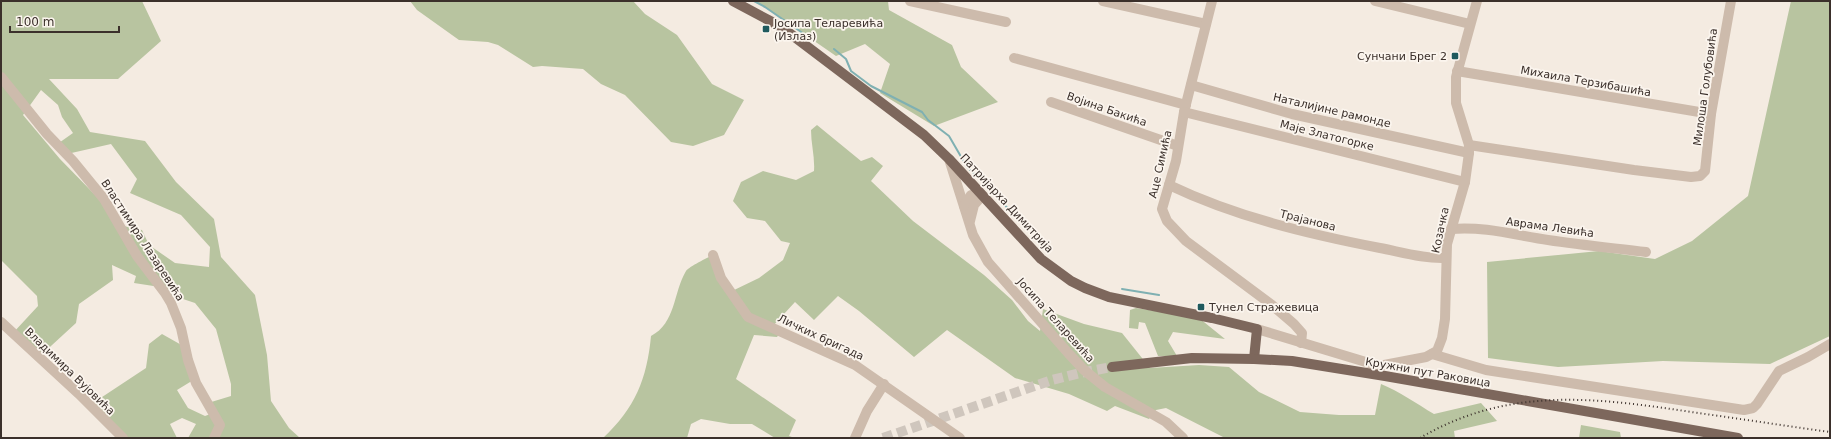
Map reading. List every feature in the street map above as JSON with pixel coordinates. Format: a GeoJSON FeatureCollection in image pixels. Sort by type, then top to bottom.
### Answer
{"type":"FeatureCollection","features":[{"type":"Feature","properties":{"kind":"main road","name":"Патријарха Димитрија"},"geometry":{"type":"LineString","coordinates":[[734,1],[774,22],[919,130],[949,159],[1041,259],[1061,275],[1085,288],[1124,301],[1212,318],[1257,329]]}},
{"type":"Feature","properties":{"kind":"main road"},"geometry":{"type":"LineString","coordinates":[[1254,358],[1257,329]]}},
{"type":"Feature","properties":{"kind":"main road","name":"Кружни пут Раковица"},"geometry":{"type":"LineString","coordinates":[[1112,367],[1179,359],[1254,358],[1292,361],[1738,438]]}},
{"type":"Feature","properties":{"kind":"street"},"geometry":{"type":"LineString","coordinates":[[910,1],[1006,22]]}},
{"type":"Feature","properties":{"kind":"street"},"geometry":{"type":"LineString","coordinates":[[1103,1],[1206,24]]}},
{"type":"Feature","properties":{"kind":"street","name":"Аце Симића"},"geometry":{"type":"LineString","coordinates":[[1212,1],[1162,209],[1167,221],[1197,250],[1287,318],[1300,330],[1303,337],[1301,343]]}},
{"type":"Feature","properties":{"kind":"street"},"geometry":{"type":"LineString","coordinates":[[1375,1],[1470,24]]}},
{"type":"Feature","properties":{"kind":"street","name":"Козачка"},"geometry":{"type":"LineString","coordinates":[[1432,354],[1440,346],[1444,330],[1447,290],[1446,258],[1451,229],[1465,182],[1469,149],[1456,103],[1457,71],[1477,1]]}},
{"type":"Feature","properties":{"kind":"street","name":"Милоша Голубовића"},"geometry":{"type":"LineString","coordinates":[[1702,175],[1705,171],[1711,114],[1731,1]]}},
{"type":"Feature","properties":{"kind":"street","name":"Маје Златогорке"},"geometry":{"type":"LineString","coordinates":[[1014,58],[1185,109],[1465,182]]}},
{"type":"Feature","properties":{"kind":"street","name":"Михаила Терзибашића"},"geometry":{"type":"LineString","coordinates":[[1457,71],[1711,114]]}},
{"type":"Feature","properties":{"kind":"street","name":"Властимира Лазаревића"},"geometry":{"type":"LineString","coordinates":[[1,76],[47,134],[73,160],[104,199],[137,256],[171,303],[181,328],[188,360],[196,383],[220,425],[214,438]]}},
{"type":"Feature","properties":{"kind":"street","name":"Наталијине рамонде"},"geometry":{"type":"LineString","coordinates":[[1191,85],[1292,114],[1469,149],[1691,177],[1702,175]]}},
{"type":"Feature","properties":{"kind":"street","name":"Војина Бакића"},"geometry":{"type":"LineString","coordinates":[[1051,102],[1178,146]]}},
{"type":"Feature","properties":{"kind":"street","name":"Јосипа Теларевића"},"geometry":{"type":"LineString","coordinates":[[949,159],[977,244],[988,262],[1072,358],[1105,387],[1166,422],[1183,438]]}},
{"type":"Feature","properties":{"kind":"street","name":"Трајанова"},"geometry":{"type":"LineString","coordinates":[[1169,185],[1192,196],[1288,228],[1409,253],[1446,258]]}},
{"type":"Feature","properties":{"kind":"street"},"geometry":{"type":"LineString","coordinates":[[964,206],[969,196],[972,194],[981,194]]}},
{"type":"Feature","properties":{"kind":"street"},"geometry":{"type":"LineString","coordinates":[[970,225],[972,208],[981,194]]}},
{"type":"Feature","properties":{"kind":"street","name":"Аврама Левића"},"geometry":{"type":"LineString","coordinates":[[1451,229],[1487,229],[1548,240],[1646,252]]}},
{"type":"Feature","properties":{"kind":"street","name":"Личких бригада"},"geometry":{"type":"LineString","coordinates":[[713,254],[721,278],[748,317],[855,365],[884,384],[957,437]]}},
{"type":"Feature","properties":{"kind":"street","name":"Владимира Вујовића"},"geometry":{"type":"LineString","coordinates":[[1,322],[79,394],[123,438]]}},
{"type":"Feature","properties":{"kind":"street","name":"Патријарха Димитрија"},"geometry":{"type":"LineString","coordinates":[[1257,329],[1276,333],[1301,343]]}},
{"type":"Feature","properties":{"kind":"street"},"geometry":{"type":"LineString","coordinates":[[1301,343],[1379,366],[1422,358],[1432,354],[1486,370],[1749,410],[1757,404],[1779,371],[1830,344]]}},
{"type":"Feature","properties":{"kind":"street"},"geometry":{"type":"LineString","coordinates":[[855,438],[868,411],[884,384]]}},
{"type":"Feature","properties":{"kind":"green space"},"geometry":{"type":"Polygon","coordinates":[[[1,1],[142,1],[161,41],[118,79],[49,79],[77,109],[90,132],[145,141],[176,182],[214,219],[221,257],[255,295],[267,355],[271,401],[289,428],[300,438],[188,438],[196,424],[182,418],[170,424],[177,438],[122,438],[90,405],[146,368],[149,344],[162,334],[185,347],[195,379],[177,390],[188,408],[205,416],[213,413],[208,403],[231,396],[231,384],[216,329],[195,303],[165,293],[160,287],[134,283],[136,276],[112,265],[113,280],[79,304],[76,323],[39,357],[13,333],[38,306],[37,296],[1,260],[1,1]],[[41,90],[23,115],[60,159],[101,201],[119,225],[142,230],[149,245],[175,263],[209,267],[210,247],[181,215],[130,193],[137,179],[111,144],[67,154],[56,145],[73,133],[62,117],[58,105],[41,90]]]}},
{"type":"Feature","properties":{"kind":"green space"},"geometry":{"type":"Polygon","coordinates":[[[410,1],[633,1],[645,14],[677,35],[712,84],[744,100],[724,135],[693,146],[671,142],[625,95],[601,84],[583,69],[542,66],[533,67],[498,45],[488,42],[459,40],[417,10],[410,1]]]}},
{"type":"Feature","properties":{"kind":"green space"},"geometry":{"type":"Polygon","coordinates":[[[754,1],[888,1],[889,10],[952,45],[961,67],[998,102],[934,126],[880,93],[890,64],[865,44],[836,56],[754,1]]]}},
{"type":"Feature","properties":{"kind":"green space"},"geometry":{"type":"Polygon","coordinates":[[[1791,1],[1830,1],[1830,336],[1770,364],[1663,361],[1558,367],[1488,358],[1487,262],[1599,251],[1655,259],[1692,241],[1748,196],[1791,1]]]}},
{"type":"Feature","properties":{"kind":"green space"},"geometry":{"type":"Polygon","coordinates":[[[817,125],[861,161],[872,157],[883,166],[871,181],[913,221],[984,275],[1012,300],[1028,321],[1040,331],[1043,309],[1084,324],[1122,333],[1150,368],[1199,365],[1229,367],[1259,392],[1300,412],[1339,415],[1375,415],[1381,384],[1434,414],[1481,403],[1497,421],[1454,431],[1455,438],[1225,438],[1166,408],[1156,410],[1149,419],[1115,406],[1107,411],[1069,394],[1015,378],[947,330],[914,357],[859,311],[838,296],[814,320],[795,302],[772,327],[781,331],[777,337],[754,335],[736,379],[796,420],[789,436],[795,438],[775,438],[752,424],[730,424],[701,419],[691,424],[687,438],[603,438],[614,427],[638,392],[646,366],[651,336],[659,330],[670,316],[682,280],[688,269],[713,255],[730,292],[759,278],[783,260],[790,243],[781,241],[765,221],[747,218],[733,201],[741,182],[763,171],[796,180],[814,171],[811,130],[817,125]]]}},
{"type":"Feature","properties":{"kind":"green space"},"geometry":{"type":"Polygon","coordinates":[[[1136,308],[1199,318],[1225,339],[1173,332],[1168,341],[1177,356],[1158,356],[1145,323],[1139,322],[1138,329],[1129,328],[1130,310],[1136,308]]]}},
{"type":"Feature","properties":{"kind":"green space"},"geometry":{"type":"Polygon","coordinates":[[[1581,425],[1620,432],[1621,438],[1579,438],[1581,425]]]}},
{"type":"Feature","properties":{"kind":"waterway"},"geometry":{"type":"LineString","coordinates":[[754,1],[804,34]]}},
{"type":"Feature","properties":{"kind":"waterway"},"geometry":{"type":"LineString","coordinates":[[834,49],[846,59],[851,71],[871,86],[922,112],[928,120],[949,136],[967,167],[991,189],[1003,204],[1025,222]]}},
{"type":"Feature","properties":{"kind":"waterway"},"geometry":{"type":"LineString","coordinates":[[1122,289],[1159,295]]}},
{"type":"Feature","properties":{"kind":"tunnel"},"geometry":{"type":"LineString","coordinates":[[883,438],[1052,380],[1112,367]]}},
{"type":"Feature","properties":{"kind":"railway"},"geometry":{"type":"LineString","coordinates":[[1420,438],[1454,421],[1487,410],[1521,403],[1556,400],[1590,400],[1625,403],[1830,432]]}},
{"type":"Feature","properties":{"kind":"place","name":"Јосипа Теларевића (Излаз)"},"geometry":{"type":"Point","coordinates":[766,29]}},
{"type":"Feature","properties":{"kind":"place","name":"Сунчани Брег 2"},"geometry":{"type":"Point","coordinates":[1455,56]}},
{"type":"Feature","properties":{"kind":"place","name":"Тунел Стражевица"},"geometry":{"type":"Point","coordinates":[1201,307]}}]}
